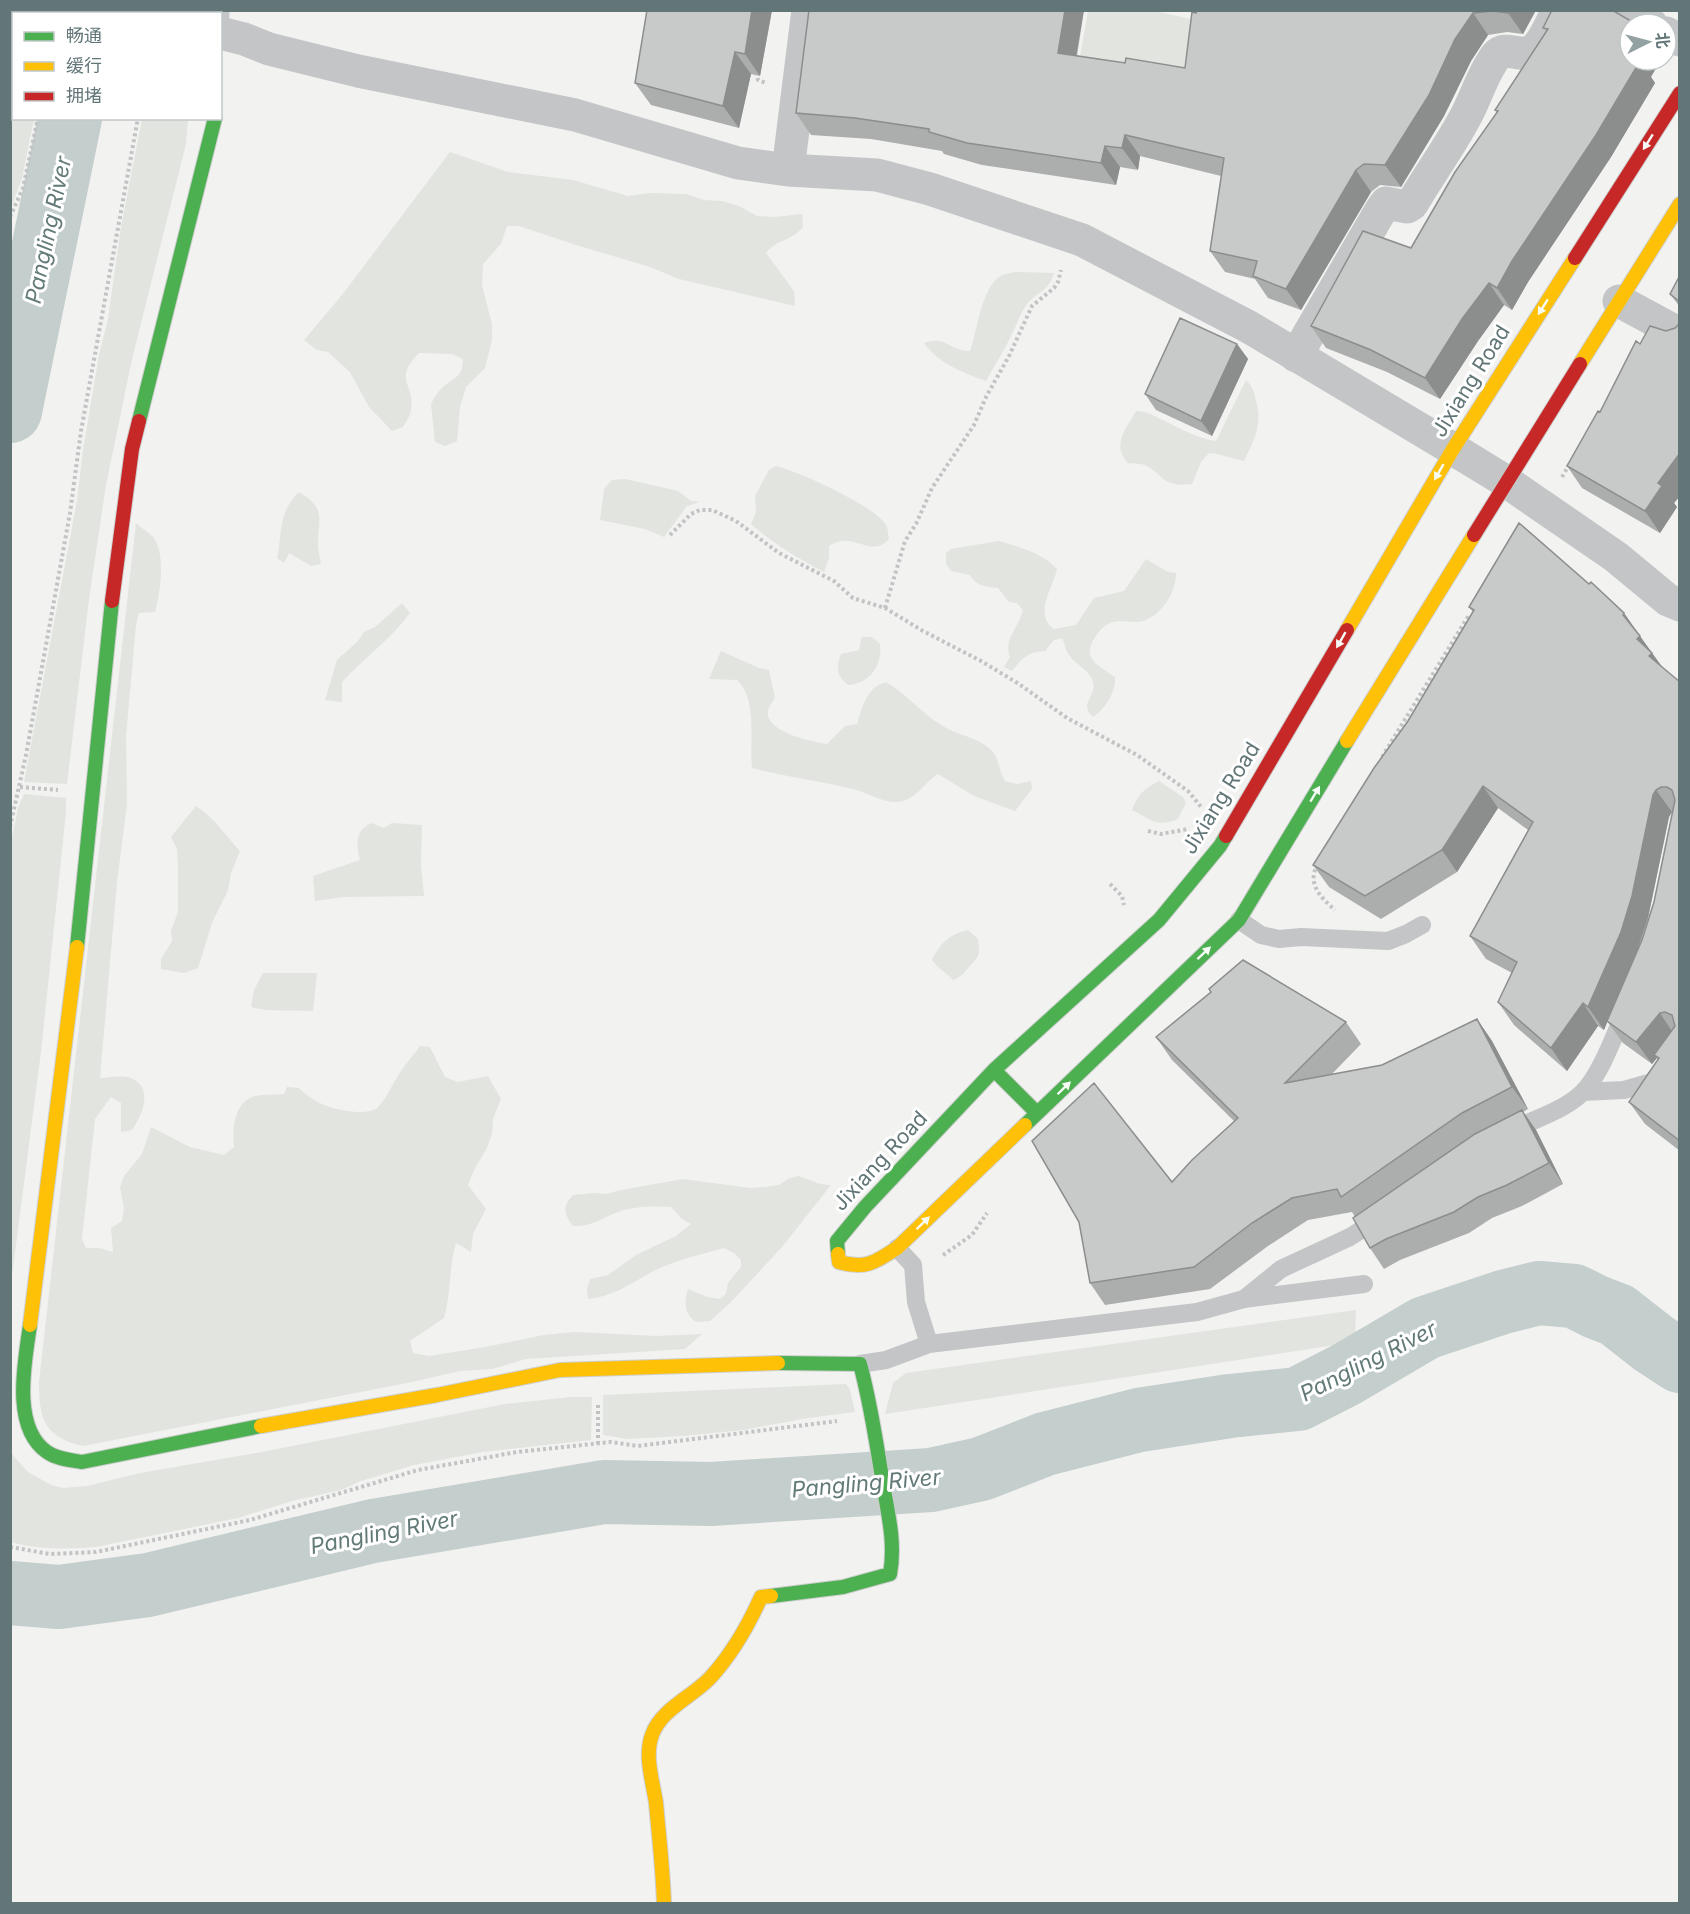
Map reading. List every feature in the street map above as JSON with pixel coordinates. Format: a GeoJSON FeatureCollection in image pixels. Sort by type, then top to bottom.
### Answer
{"type":"FeatureCollection","features":[{"type":"Feature","properties":{"kind":"main road","name":"Jixiang Road"},"geometry":{"type":"LineString","coordinates":[[1680,93],[1453,449],[1220,846],[1159,920],[994,1070],[857,1216],[837,1242],[839,1262],[849,1266],[867,1267],[897,1248],[1239,920],[1680,204]]}},
{"type":"Feature","properties":{"kind":"main road"},"geometry":{"type":"LineString","coordinates":[[213,120],[146,384],[128,471],[112,601],[85,882],[24,1372],[22,1403],[25,1424],[33,1438],[56,1458],[82,1462],[289,1420],[437,1395],[560,1370],[773,1363],[860,1364],[867,1387],[891,1534],[893,1560],[890,1574],[864,1584],[818,1592],[761,1596],[750,1623],[728,1657],[698,1690],[665,1713],[652,1735],[650,1755],[663,1870],[664,1904]]}},
{"type":"Feature","properties":{"kind":"main road"},"geometry":{"type":"LineString","coordinates":[[994,1070],[1037,1113]]}},
{"type":"Feature","properties":{"kind":"street"},"geometry":{"type":"LineString","coordinates":[[788,170],[808,10]]}},
{"type":"Feature","properties":{"kind":"street"},"geometry":{"type":"LineString","coordinates":[[1296,356],[1386,203],[1407,207],[1412,204],[1468,113],[1498,53],[1505,50],[1523,54],[1532,51],[1539,45],[1558,10]]}},
{"type":"Feature","properties":{"kind":"street"},"geometry":{"type":"LineString","coordinates":[[222,34],[269,49],[358,71],[575,115],[738,163],[788,170],[877,174],[930,189],[1082,240],[1249,327],[1453,449],[1507,482],[1616,557],[1668,600],[1680,605]]}},
{"type":"Feature","properties":{"kind":"street"},"geometry":{"type":"LineString","coordinates":[[10,71],[12,64]]}},
{"type":"Feature","properties":{"kind":"street"},"geometry":{"type":"LineString","coordinates":[[1619,301],[1680,334]]}},
{"type":"Feature","properties":{"kind":"lane"},"geometry":{"type":"LineString","coordinates":[[1239,920],[1260,935],[1279,939],[1301,937],[1388,941],[1422,926]]}},
{"type":"Feature","properties":{"kind":"lane"},"geometry":{"type":"LineString","coordinates":[[1493,1141],[1524,1123],[1550,1113],[1583,1092],[1604,1058],[1634,992]]}},
{"type":"Feature","properties":{"kind":"lane"},"geometry":{"type":"LineString","coordinates":[[1583,1092],[1624,1090],[1652,1082],[1680,1046]]}},
{"type":"Feature","properties":{"kind":"lane"},"geometry":{"type":"LineString","coordinates":[[1244,1299],[1281,1269],[1350,1237],[1399,1206]]}},
{"type":"Feature","properties":{"kind":"lane"},"geometry":{"type":"LineString","coordinates":[[897,1248],[913,1265],[916,1302],[929,1344]]}},
{"type":"Feature","properties":{"kind":"lane"},"geometry":{"type":"LineString","coordinates":[[860,1364],[886,1360],[929,1344],[1197,1312],[1244,1299],[1364,1284]]}},
{"type":"Feature","properties":{"kind":"path"},"geometry":{"type":"LineString","coordinates":[[754,65],[758,80],[771,87],[771,111],[775,115],[793,118]]}},
{"type":"Feature","properties":{"kind":"path"},"geometry":{"type":"LineString","coordinates":[[10,217],[23,188],[38,120]]}},
{"type":"Feature","properties":{"kind":"path"},"geometry":{"type":"LineString","coordinates":[[10,827],[20,787],[71,507],[81,431],[138,120]]}},
{"type":"Feature","properties":{"kind":"path"},"geometry":{"type":"LineString","coordinates":[[885,608],[905,541],[916,524],[932,488],[974,425],[1032,306],[1054,288],[1069,249],[1082,240]]}},
{"type":"Feature","properties":{"kind":"path"},"geometry":{"type":"LineString","coordinates":[[1541,506],[1572,461]]}},
{"type":"Feature","properties":{"kind":"path"},"geometry":{"type":"LineString","coordinates":[[670,535],[691,514],[700,510],[712,510],[736,521],[779,554],[834,582],[853,598],[885,608],[981,661],[1019,684],[1066,718],[1137,755],[1188,791],[1197,800],[1220,846]]}},
{"type":"Feature","properties":{"kind":"path"},"geometry":{"type":"LineString","coordinates":[[1378,764],[1472,610]]}},
{"type":"Feature","properties":{"kind":"path"},"geometry":{"type":"LineString","coordinates":[[20,787],[66,790]]}},
{"type":"Feature","properties":{"kind":"path"},"geometry":{"type":"LineString","coordinates":[[1148,831],[1161,834],[1193,828],[1205,816]]}},
{"type":"Feature","properties":{"kind":"path"},"geometry":{"type":"LineString","coordinates":[[1320,860],[1315,868],[1314,885],[1321,898],[1360,931],[1360,941]]}},
{"type":"Feature","properties":{"kind":"path"},"geometry":{"type":"LineString","coordinates":[[913,1265],[932,1262],[954,1249],[972,1234],[988,1212]]}},
{"type":"Feature","properties":{"kind":"path"},"geometry":{"type":"LineString","coordinates":[[598,1395],[598,1444]]}},
{"type":"Feature","properties":{"kind":"path"},"geometry":{"type":"LineString","coordinates":[[10,1547],[50,1554],[96,1552],[249,1520],[418,1470],[517,1452],[611,1442],[638,1446],[845,1421]]}},
{"type":"Feature","properties":{"kind":"shaded area"},"geometry":{"type":"Polygon","coordinates":[[[1150,10],[1209,23],[1219,107],[1078,68],[1088,11],[1150,10]]]}},
{"type":"Feature","properties":{"kind":"shaded area"},"geometry":{"type":"Polygon","coordinates":[[[12,94],[12,120],[34,120],[22,178],[11,208],[10,98],[12,94]]]}},
{"type":"Feature","properties":{"kind":"shaded area"},"geometry":{"type":"Polygon","coordinates":[[[142,120],[188,120],[186,144],[132,359],[106,485],[89,599],[67,784],[24,782],[77,501],[83,450],[99,355],[108,319],[121,227],[142,120]]]}},
{"type":"Feature","properties":{"kind":"shaded area"},"geometry":{"type":"Polygon","coordinates":[[[450,152],[508,172],[573,180],[628,196],[650,193],[686,194],[704,200],[722,201],[739,206],[757,216],[802,214],[803,227],[766,253],[794,291],[795,306],[679,279],[650,267],[519,226],[507,226],[501,244],[483,264],[482,285],[492,325],[492,340],[485,368],[466,387],[460,407],[457,441],[445,446],[435,442],[431,404],[439,391],[462,370],[463,359],[452,354],[419,353],[411,362],[406,376],[411,401],[410,412],[403,427],[392,431],[369,407],[350,372],[328,352],[317,350],[304,340],[342,295],[450,152]]]}},
{"type":"Feature","properties":{"kind":"shaded area"},"geometry":{"type":"Polygon","coordinates":[[[1015,272],[1054,273],[1045,289],[1025,307],[986,381],[937,357],[924,343],[938,341],[957,349],[970,351],[989,289],[1001,276],[1015,272]]]}},
{"type":"Feature","properties":{"kind":"shaded area"},"geometry":{"type":"Polygon","coordinates":[[[1246,380],[1254,392],[1258,410],[1258,425],[1244,461],[1209,453],[1201,462],[1192,484],[1183,485],[1166,481],[1145,465],[1128,463],[1123,456],[1120,443],[1136,411],[1148,413],[1191,434],[1216,441],[1246,380]]]}},
{"type":"Feature","properties":{"kind":"shaded area"},"geometry":{"type":"Polygon","coordinates":[[[776,466],[818,482],[867,508],[886,525],[889,539],[875,547],[846,541],[829,546],[829,558],[824,572],[786,550],[751,524],[756,512],[755,496],[769,470],[776,466]]]}},
{"type":"Feature","properties":{"kind":"shaded area"},"geometry":{"type":"Polygon","coordinates":[[[625,479],[678,491],[691,501],[700,502],[687,506],[664,537],[645,529],[600,520],[604,489],[612,480],[625,479]]]}},
{"type":"Feature","properties":{"kind":"shaded area"},"geometry":{"type":"Polygon","coordinates":[[[299,492],[314,504],[319,515],[318,548],[321,564],[311,566],[289,553],[284,563],[277,558],[284,515],[299,492]]]}},
{"type":"Feature","properties":{"kind":"shaded area"},"geometry":{"type":"Polygon","coordinates":[[[136,523],[154,538],[158,546],[161,575],[155,612],[139,613],[136,625],[126,736],[127,804],[117,882],[100,1078],[121,1076],[133,1079],[143,1090],[144,1104],[132,1130],[121,1132],[121,1103],[111,1097],[95,1119],[82,1239],[86,1248],[99,1248],[113,1252],[111,1228],[122,1221],[124,1208],[120,1187],[124,1176],[142,1154],[151,1127],[190,1147],[224,1155],[234,1147],[233,1133],[236,1117],[248,1099],[258,1095],[284,1094],[287,1087],[299,1088],[323,1105],[356,1112],[372,1111],[383,1101],[403,1068],[420,1046],[430,1047],[445,1077],[458,1082],[488,1076],[501,1099],[493,1119],[492,1134],[486,1150],[468,1185],[486,1209],[473,1234],[471,1252],[456,1243],[444,1318],[410,1341],[413,1353],[429,1356],[544,1335],[574,1332],[656,1336],[702,1334],[685,1349],[526,1359],[492,1369],[459,1371],[83,1446],[60,1437],[46,1424],[40,1406],[39,1382],[136,523]]]}},
{"type":"Feature","properties":{"kind":"shaded area"},"geometry":{"type":"Polygon","coordinates":[[[999,541],[1023,548],[1051,563],[1057,569],[1045,608],[1048,623],[1054,629],[1076,625],[1094,598],[1124,591],[1146,559],[1168,572],[1176,573],[1171,595],[1156,614],[1139,622],[1110,623],[1094,639],[1090,652],[1091,657],[1094,662],[1115,677],[1115,683],[1109,700],[1093,717],[1087,703],[1093,692],[1093,682],[1086,671],[1069,654],[1062,638],[1054,640],[1045,651],[1026,656],[1012,671],[1004,667],[1010,657],[1008,651],[1010,639],[1023,610],[1017,603],[1009,602],[998,588],[978,584],[970,575],[951,571],[946,564],[946,553],[951,549],[999,541]]]}},
{"type":"Feature","properties":{"kind":"shaded area"},"geometry":{"type":"Polygon","coordinates":[[[402,603],[410,613],[342,682],[342,702],[325,700],[337,660],[358,641],[364,632],[375,627],[402,603]]]}},
{"type":"Feature","properties":{"kind":"shaded area"},"geometry":{"type":"Polygon","coordinates":[[[862,637],[872,637],[880,644],[877,666],[862,681],[848,685],[839,674],[839,659],[841,654],[859,650],[862,637]]]}},
{"type":"Feature","properties":{"kind":"shaded area"},"geometry":{"type":"Polygon","coordinates":[[[721,651],[759,668],[769,670],[775,698],[768,710],[769,718],[773,724],[790,734],[827,744],[845,726],[857,724],[870,693],[886,682],[939,724],[980,742],[990,749],[996,756],[1005,781],[1017,784],[1031,781],[1032,789],[1015,811],[974,796],[938,774],[915,795],[904,801],[892,802],[857,790],[752,768],[750,709],[744,688],[737,680],[709,679],[721,651]]]}},
{"type":"Feature","properties":{"kind":"shaded area"},"geometry":{"type":"Polygon","coordinates":[[[1159,781],[1183,797],[1186,803],[1178,819],[1164,823],[1149,819],[1132,810],[1142,792],[1159,781]]]}},
{"type":"Feature","properties":{"kind":"shaded area"},"geometry":{"type":"Polygon","coordinates":[[[24,794],[66,798],[66,812],[41,1052],[11,1283],[10,847],[18,808],[24,794]]]}},
{"type":"Feature","properties":{"kind":"shaded area"},"geometry":{"type":"Polygon","coordinates":[[[196,806],[214,821],[240,851],[231,873],[228,890],[212,923],[198,968],[184,973],[161,969],[161,959],[172,941],[171,931],[178,912],[177,849],[171,837],[196,806]]]}},
{"type":"Feature","properties":{"kind":"shaded area"},"geometry":{"type":"Polygon","coordinates":[[[371,823],[384,828],[392,823],[422,825],[421,865],[424,896],[344,897],[315,901],[313,876],[360,860],[359,834],[371,823]]]}},
{"type":"Feature","properties":{"kind":"shaded area"},"geometry":{"type":"Polygon","coordinates":[[[968,930],[978,939],[978,955],[964,973],[953,980],[932,960],[946,940],[968,930]]]}},
{"type":"Feature","properties":{"kind":"shaded area"},"geometry":{"type":"Polygon","coordinates":[[[263,973],[317,973],[313,1011],[251,1007],[254,990],[263,973]]]}},
{"type":"Feature","properties":{"kind":"shaded area"},"geometry":{"type":"Polygon","coordinates":[[[798,1176],[831,1185],[782,1247],[732,1301],[710,1321],[696,1322],[692,1319],[686,1307],[687,1294],[688,1289],[707,1297],[720,1299],[726,1294],[728,1283],[741,1267],[741,1260],[724,1248],[666,1265],[612,1293],[588,1299],[587,1289],[590,1279],[608,1275],[636,1255],[676,1236],[691,1224],[682,1219],[671,1207],[651,1207],[624,1210],[591,1224],[573,1226],[568,1218],[566,1206],[573,1195],[606,1194],[683,1179],[750,1188],[765,1187],[779,1185],[798,1176]]]}},
{"type":"Feature","properties":{"kind":"shaded area"},"geometry":{"type":"Polygon","coordinates":[[[1356,1310],[1355,1342],[885,1414],[893,1383],[906,1373],[1356,1310]]]}},
{"type":"Feature","properties":{"kind":"shaded area"},"geometry":{"type":"Polygon","coordinates":[[[846,1384],[850,1390],[855,1412],[743,1430],[683,1436],[628,1439],[603,1435],[603,1395],[846,1384]]]}},
{"type":"Feature","properties":{"kind":"shaded area"},"geometry":{"type":"Polygon","coordinates":[[[592,1397],[591,1440],[483,1452],[414,1465],[361,1481],[341,1490],[292,1501],[238,1518],[96,1547],[53,1548],[11,1542],[11,1453],[28,1472],[51,1485],[63,1488],[87,1486],[140,1473],[262,1452],[505,1404],[592,1397]]]}},
{"type":"Feature","properties":{"kind":"building"},"geometry":{"type":"Polygon","coordinates":[[[647,10],[752,10],[745,54],[735,52],[723,106],[635,83],[647,10]]]}},
{"type":"Feature","properties":{"kind":"building"},"geometry":{"type":"Polygon","coordinates":[[[809,10],[1065,10],[1058,53],[1125,63],[1126,58],[1185,68],[1192,12],[1196,13],[1197,10],[1509,10],[1508,13],[1492,11],[1473,13],[1455,39],[1429,95],[1385,165],[1364,164],[1356,170],[1286,289],[1253,276],[1257,261],[1210,251],[1224,158],[1125,135],[1122,148],[1105,146],[1101,163],[967,143],[929,132],[929,129],[855,118],[796,113],[809,10]]]}},
{"type":"Feature","properties":{"kind":"building"},"geometry":{"type":"Polygon","coordinates":[[[1552,10],[1612,10],[1618,14],[1618,72],[1633,72],[1596,135],[1512,261],[1497,288],[1489,283],[1462,319],[1425,378],[1371,350],[1311,326],[1363,231],[1411,248],[1455,172],[1498,111],[1495,110],[1548,29],[1543,28],[1552,10]]]}},
{"type":"Feature","properties":{"kind":"building"},"geometry":{"type":"Polygon","coordinates":[[[1680,275],[1680,302],[1670,294],[1680,275]]]}},
{"type":"Feature","properties":{"kind":"building"},"geometry":{"type":"Polygon","coordinates":[[[1180,318],[1237,344],[1201,421],[1145,394],[1180,318]]]}},
{"type":"Feature","properties":{"kind":"building"},"geometry":{"type":"Polygon","coordinates":[[[1680,323],[1680,453],[1658,483],[1662,486],[1645,511],[1567,466],[1598,411],[1600,412],[1636,341],[1640,344],[1650,326],[1666,331],[1675,328],[1680,323]]]}},
{"type":"Feature","properties":{"kind":"building"},"geometry":{"type":"Polygon","coordinates":[[[1519,523],[1589,584],[1591,582],[1624,613],[1623,615],[1640,636],[1637,639],[1652,653],[1649,656],[1680,682],[1680,1141],[1629,1102],[1659,1058],[1654,1055],[1675,1026],[1672,1015],[1665,1012],[1660,1013],[1636,1042],[1607,1021],[1642,940],[1654,902],[1675,800],[1672,790],[1661,787],[1653,795],[1632,896],[1621,932],[1588,1007],[1583,1003],[1551,1048],[1498,1002],[1517,962],[1470,936],[1533,822],[1483,786],[1442,850],[1365,896],[1313,865],[1374,768],[1408,721],[1474,610],[1469,607],[1519,523]]]}},
{"type":"Feature","properties":{"kind":"building"},"geometry":{"type":"Polygon","coordinates":[[[1243,960],[1346,1022],[1285,1083],[1382,1065],[1477,1019],[1512,1087],[1462,1113],[1341,1197],[1337,1189],[1292,1198],[1252,1223],[1194,1267],[1090,1283],[1079,1222],[1032,1141],[1094,1083],[1172,1182],[1192,1160],[1238,1118],[1156,1037],[1211,992],[1209,989],[1243,960]]]}},
{"type":"Feature","properties":{"kind":"building"},"geometry":{"type":"Polygon","coordinates":[[[1522,1110],[1549,1163],[1478,1197],[1454,1212],[1386,1239],[1370,1248],[1353,1218],[1475,1134],[1522,1110]]]}},
{"type":"Feature","properties":{"kind":"waterway","name":"Pangling River"},"geometry":{"type":"LineString","coordinates":[[10,411],[70,120]]}},
{"type":"Feature","properties":{"kind":"waterway","name":"Pangling River"},"geometry":{"type":"LineString","coordinates":[[10,1593],[59,1597],[148,1585],[373,1531],[604,1492],[711,1494],[931,1480],[981,1469],[1045,1444],[1139,1420],[1230,1406],[1298,1399],[1345,1375],[1425,1328],[1503,1302],[1539,1293],[1574,1296],[1617,1315],[1680,1361]]}},
{"type":"Feature","properties":{"kind":"traffic: fast"},"geometry":{"type":"LineString","coordinates":[[139,421],[214,120]]}},
{"type":"Feature","properties":{"kind":"traffic: fast"},"geometry":{"type":"LineString","coordinates":[[77,947],[112,601]]}},
{"type":"Feature","properties":{"kind":"traffic: fast"},"geometry":{"type":"LineString","coordinates":[[1025,1125],[1239,920],[1347,741]]}},
{"type":"Feature","properties":{"kind":"traffic: fast"},"geometry":{"type":"LineString","coordinates":[[838,1254],[837,1241],[865,1207],[994,1070],[1159,920],[1226,836]]}},
{"type":"Feature","properties":{"kind":"traffic: fast"},"geometry":{"type":"LineString","coordinates":[[994,1070],[1037,1113]]}},
{"type":"Feature","properties":{"kind":"traffic: fast"},"geometry":{"type":"LineString","coordinates":[[30,1325],[25,1357],[24,1410],[28,1427],[36,1441],[47,1452],[55,1456],[82,1462],[261,1426]]}},
{"type":"Feature","properties":{"kind":"traffic: fast"},"geometry":{"type":"LineString","coordinates":[[771,1596],[843,1587],[890,1574],[892,1562],[890,1526],[875,1435],[860,1364],[778,1363]]}},
{"type":"Feature","properties":{"kind":"traffic: slow"},"geometry":{"type":"LineString","coordinates":[[1580,364],[1680,204]]}},
{"type":"Feature","properties":{"kind":"traffic: slow"},"geometry":{"type":"LineString","coordinates":[[1347,630],[1453,449],[1575,258]]}},
{"type":"Feature","properties":{"kind":"traffic: slow"},"geometry":{"type":"LineString","coordinates":[[1347,741],[1474,535]]}},
{"type":"Feature","properties":{"kind":"traffic: slow"},"geometry":{"type":"LineString","coordinates":[[30,1325],[77,947]]}},
{"type":"Feature","properties":{"kind":"traffic: slow"},"geometry":{"type":"LineString","coordinates":[[838,1254],[839,1262],[863,1265],[876,1261],[897,1248],[1025,1125]]}},
{"type":"Feature","properties":{"kind":"traffic: slow"},"geometry":{"type":"LineString","coordinates":[[261,1426],[437,1395],[560,1370],[778,1363]]}},
{"type":"Feature","properties":{"kind":"traffic: slow"},"geometry":{"type":"LineString","coordinates":[[664,1904],[656,1803],[649,1760],[652,1735],[662,1718],[703,1685],[718,1669],[751,1619],[761,1597],[771,1596]]}},
{"type":"Feature","properties":{"kind":"traffic: jam"},"geometry":{"type":"LineString","coordinates":[[1575,258],[1680,93]]}},
{"type":"Feature","properties":{"kind":"traffic: jam"},"geometry":{"type":"LineString","coordinates":[[1474,535],[1580,364]]}},
{"type":"Feature","properties":{"kind":"traffic: jam"},"geometry":{"type":"LineString","coordinates":[[112,601],[132,449],[139,421]]}},
{"type":"Feature","properties":{"kind":"traffic: jam"},"geometry":{"type":"LineString","coordinates":[[1226,836],[1347,630]]}}]}
